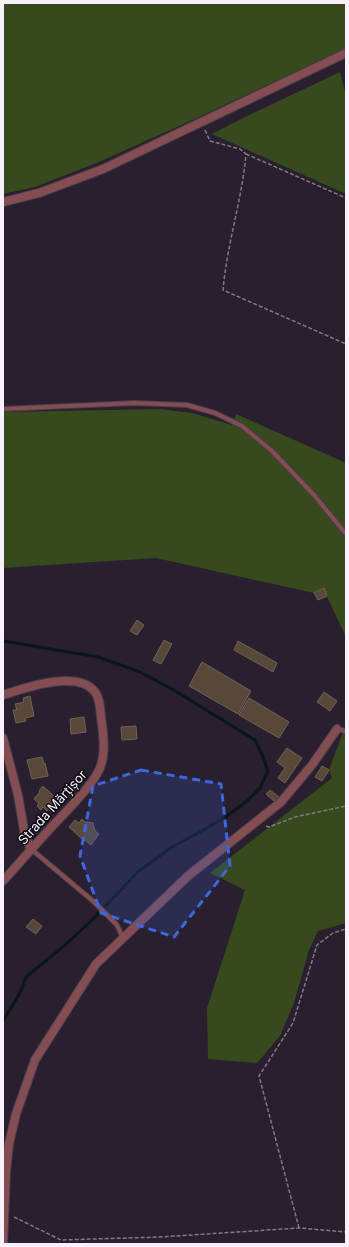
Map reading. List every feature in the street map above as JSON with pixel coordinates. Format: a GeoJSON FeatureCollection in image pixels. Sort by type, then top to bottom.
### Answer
{"type":"FeatureCollection","features":[{"type":"Feature","properties":{"kind":"street"},"geometry":{"type":"LineString","coordinates":[[3,202],[39,193],[103,169],[346,53]]}},
{"type":"Feature","properties":{"kind":"street","name":"Strada Mărțișor"},"geometry":{"type":"LineString","coordinates":[[3,695],[53,682],[75,681],[84,683],[95,692],[98,699],[103,734],[102,762],[96,776],[84,792],[3,881]]}},
{"type":"Feature","properties":{"kind":"street"},"geometry":{"type":"LineString","coordinates":[[3,1244],[9,1144],[16,1114],[35,1060],[96,964],[188,876],[281,802],[312,765],[337,729]]}},
{"type":"Feature","properties":{"kind":"street"},"geometry":{"type":"LineString","coordinates":[[3,738],[18,795],[25,836],[31,849]]}},
{"type":"Feature","properties":{"kind":"lane"},"geometry":{"type":"LineString","coordinates":[[3,409],[134,403],[187,405],[215,413],[242,426],[272,451],[314,495],[346,534]]}},
{"type":"Feature","properties":{"kind":"lane"},"geometry":{"type":"LineString","coordinates":[[337,729],[346,731]]}},
{"type":"Feature","properties":{"kind":"lane"},"geometry":{"type":"LineString","coordinates":[[31,849],[110,917],[117,925],[123,938]]}},
{"type":"Feature","properties":{"kind":"path"},"geometry":{"type":"LineString","coordinates":[[201,122],[210,140],[240,150],[346,198]]}},
{"type":"Feature","properties":{"kind":"path"},"geometry":{"type":"LineString","coordinates":[[246,154],[244,177],[225,268],[223,290],[346,344]]}},
{"type":"Feature","properties":{"kind":"path"},"geometry":{"type":"LineString","coordinates":[[257,821],[269,827],[295,817],[346,806]]}},
{"type":"Feature","properties":{"kind":"path"},"geometry":{"type":"LineString","coordinates":[[300,1228],[259,1076],[293,1023],[317,945],[333,933],[346,929]]}},
{"type":"Feature","properties":{"kind":"path"},"geometry":{"type":"LineString","coordinates":[[5,1212],[61,1240],[160,1237],[300,1228],[346,1232]]}},
{"type":"Feature","properties":{"kind":"highlighted area"},"geometry":{"type":"Polygon","coordinates":[[[141,770],[221,784],[230,866],[174,937],[101,913],[80,856],[93,786],[141,770]]]}},
{"type":"Feature","properties":{"kind":"green space"},"geometry":{"type":"Polygon","coordinates":[[[3,3],[346,3],[346,48],[99,162],[35,187],[3,194],[3,3]]]}},
{"type":"Feature","properties":{"kind":"green space"},"geometry":{"type":"Polygon","coordinates":[[[340,72],[346,95],[346,194],[212,134],[245,117],[340,72]]]}},
{"type":"Feature","properties":{"kind":"green space"},"geometry":{"type":"Polygon","coordinates":[[[160,409],[192,413],[232,425],[236,414],[346,463],[346,637],[323,588],[314,593],[156,558],[3,568],[3,412],[160,409]]]}},
{"type":"Feature","properties":{"kind":"green space"},"geometry":{"type":"Polygon","coordinates":[[[346,724],[346,923],[318,931],[309,950],[294,1003],[280,1036],[257,1063],[208,1059],[207,1008],[245,890],[210,873],[332,778],[329,770],[346,724]]]}},
{"type":"Feature","properties":{"kind":"building"},"geometry":{"type":"Polygon","coordinates":[[[324,588],[327,596],[318,600],[314,593],[324,588]]]}},
{"type":"Feature","properties":{"kind":"building"},"geometry":{"type":"Polygon","coordinates":[[[137,620],[144,625],[137,635],[130,631],[137,620]]]}},
{"type":"Feature","properties":{"kind":"building"},"geometry":{"type":"Polygon","coordinates":[[[164,640],[172,644],[161,664],[153,660],[164,640]]]}},
{"type":"Feature","properties":{"kind":"building"},"geometry":{"type":"Polygon","coordinates":[[[238,641],[277,663],[273,672],[234,650],[238,641]]]}},
{"type":"Feature","properties":{"kind":"building"},"geometry":{"type":"Polygon","coordinates":[[[202,662],[251,691],[238,714],[189,686],[202,662]]]}},
{"type":"Feature","properties":{"kind":"building"},"geometry":{"type":"Polygon","coordinates":[[[324,692],[337,701],[330,711],[317,702],[324,692]]]}},
{"type":"Feature","properties":{"kind":"building"},"geometry":{"type":"Polygon","coordinates":[[[30,696],[34,716],[25,718],[26,721],[16,723],[13,710],[17,710],[15,704],[24,702],[23,698],[30,696]]]}},
{"type":"Feature","properties":{"kind":"building"},"geometry":{"type":"Polygon","coordinates":[[[249,698],[289,722],[279,738],[239,715],[249,698]]]}},
{"type":"Feature","properties":{"kind":"building"},"geometry":{"type":"Polygon","coordinates":[[[84,717],[86,732],[71,734],[70,719],[84,717]]]}},
{"type":"Feature","properties":{"kind":"building"},"geometry":{"type":"Polygon","coordinates":[[[136,726],[137,739],[122,740],[121,727],[136,726]]]}},
{"type":"Feature","properties":{"kind":"building"},"geometry":{"type":"Polygon","coordinates":[[[287,748],[302,758],[285,783],[278,778],[285,768],[277,762],[287,748]]]}},
{"type":"Feature","properties":{"kind":"building"},"geometry":{"type":"Polygon","coordinates":[[[42,757],[48,776],[32,779],[27,760],[42,757]]]}},
{"type":"Feature","properties":{"kind":"building"},"geometry":{"type":"Polygon","coordinates":[[[322,766],[329,770],[322,781],[315,777],[322,766]]]}},
{"type":"Feature","properties":{"kind":"building"},"geometry":{"type":"Polygon","coordinates":[[[43,786],[55,797],[52,800],[55,803],[47,811],[43,807],[41,810],[37,806],[39,803],[34,799],[43,786]]]}},
{"type":"Feature","properties":{"kind":"building"},"geometry":{"type":"Polygon","coordinates":[[[270,790],[279,797],[275,802],[266,794],[270,790]]]}},
{"type":"Feature","properties":{"kind":"building"},"geometry":{"type":"Polygon","coordinates":[[[82,819],[85,822],[93,823],[95,831],[99,834],[91,845],[85,840],[84,841],[69,827],[75,820],[79,823],[82,819]]]}},
{"type":"Feature","properties":{"kind":"building"},"geometry":{"type":"Polygon","coordinates":[[[33,919],[42,926],[36,934],[26,927],[33,919]]]}},
{"type":"Feature","properties":{"kind":"waterway"},"geometry":{"type":"LineString","coordinates":[[3,641],[98,657],[140,672],[172,689],[255,740],[268,771],[260,788],[247,801],[227,816],[172,847],[139,871],[91,921],[64,946],[26,977],[20,993],[3,1021]]}}]}
